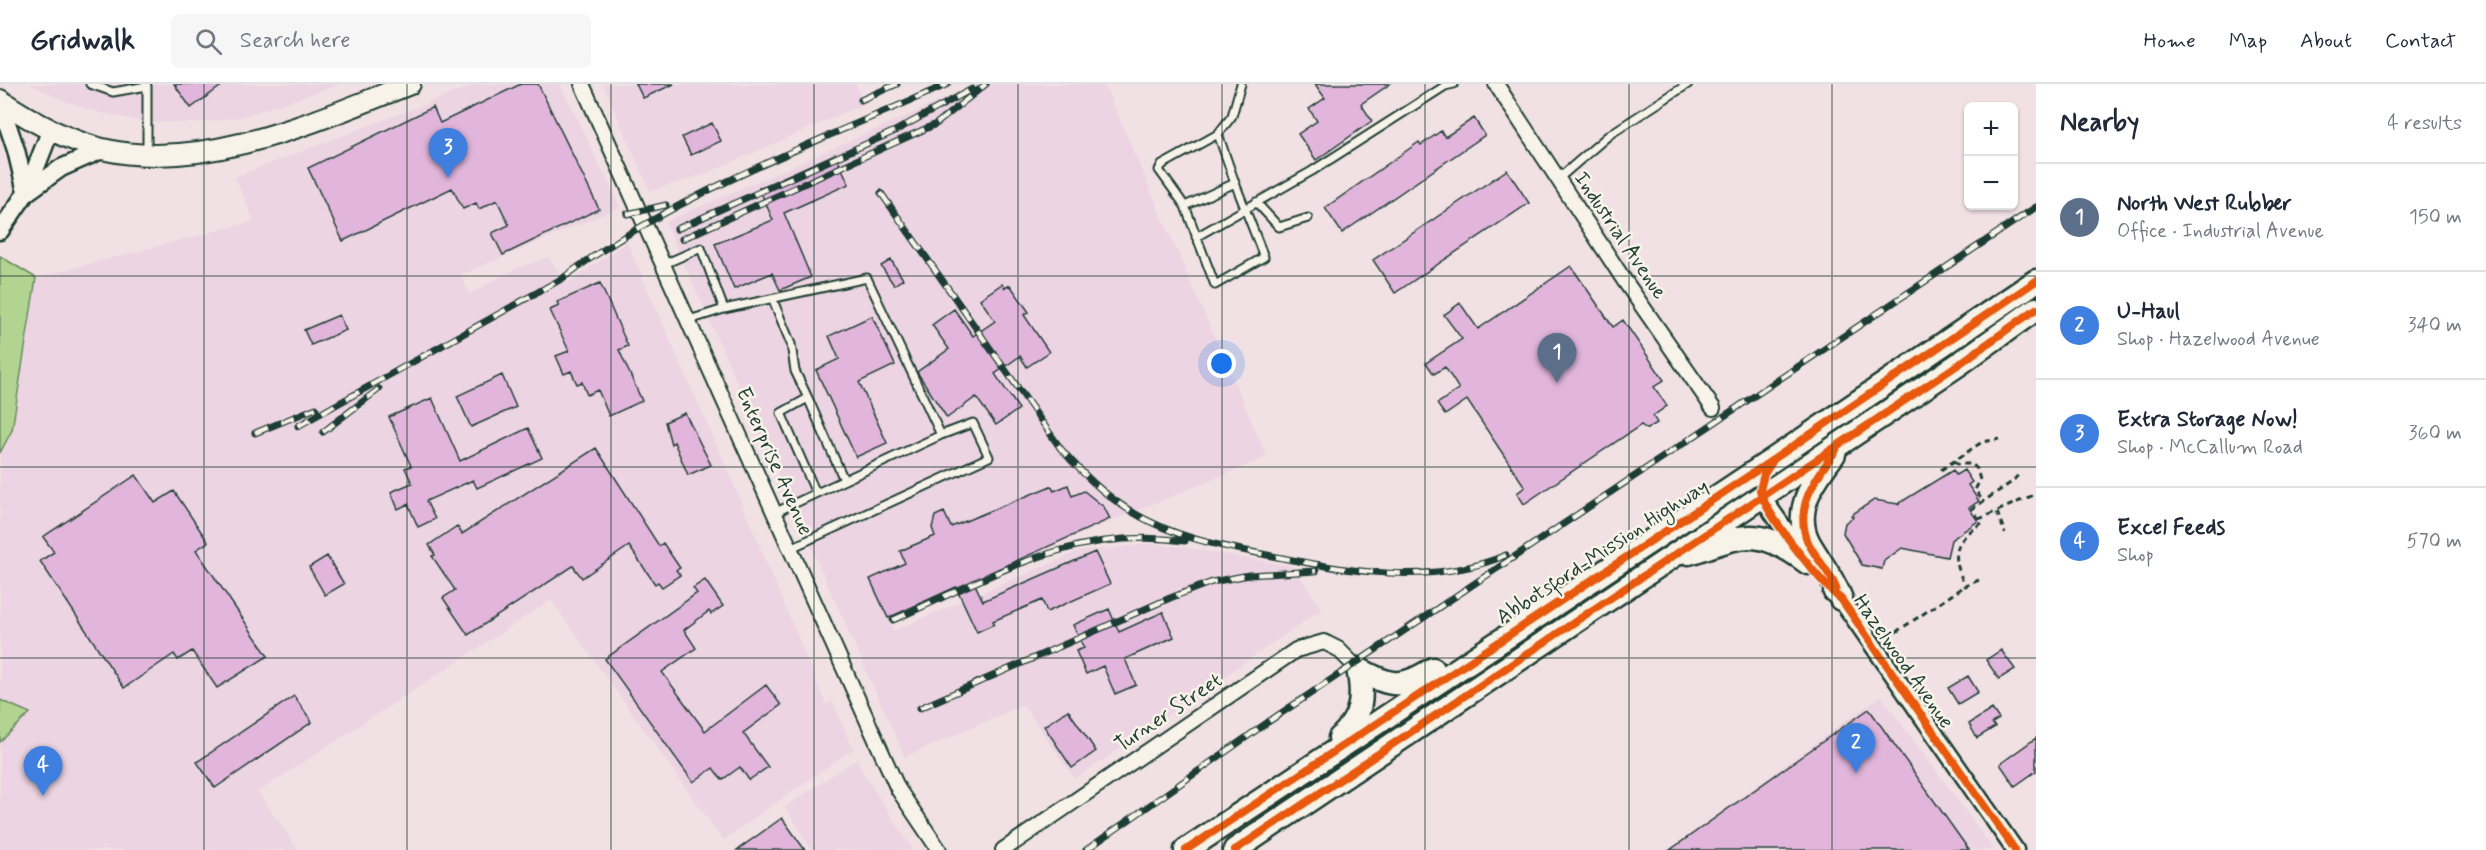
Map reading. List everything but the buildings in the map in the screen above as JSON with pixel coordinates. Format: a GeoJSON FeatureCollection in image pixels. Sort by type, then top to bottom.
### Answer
{"type":"FeatureCollection","features":[{"type":"Feature","properties":{"kind":"highway","name":"Abbotsford-Mission Highway"},"geometry":{"type":"LineString","coordinates":[[1186,850],[1774,459],[2036,281]]}},
{"type":"Feature","properties":{"kind":"highway","name":"Abbotsford-Mission Highway"},"geometry":{"type":"LineString","coordinates":[[1235,850],[2036,309]]}},
{"type":"Feature","properties":{"kind":"highway"},"geometry":{"type":"LineString","coordinates":[[1841,599],[1834,583],[1807,540],[1803,522],[1804,501],[1809,490],[1843,441]]}},
{"type":"Feature","properties":{"kind":"highway"},"geometry":{"type":"LineString","coordinates":[[1761,496],[1764,474],[1774,459]]}},
{"type":"Feature","properties":{"kind":"highway"},"geometry":{"type":"LineString","coordinates":[[1301,772],[1355,723],[1362,704],[1358,669],[1398,685],[1411,682],[1595,561],[1630,542],[1660,535]]}},
{"type":"Feature","properties":{"kind":"highway"},"geometry":{"type":"LineString","coordinates":[[1667,559],[1753,535],[1780,544],[1808,563]]}},
{"type":"Feature","properties":{"kind":"main road"},"geometry":{"type":"LineString","coordinates":[[0,101],[51,129],[104,149],[147,154],[196,151],[264,140],[384,89],[410,84]]}},
{"type":"Feature","properties":{"kind":"street","name":"Enterprise Avenue"},"geometry":{"type":"LineString","coordinates":[[582,84],[898,789],[939,850]]}},
{"type":"Feature","properties":{"kind":"street","name":"Industrial Avenue"},"geometry":{"type":"LineString","coordinates":[[1496,84],[1713,408]]}},
{"type":"Feature","properties":{"kind":"street"},"geometry":{"type":"LineString","coordinates":[[0,101],[16,150],[26,193]]}},
{"type":"Feature","properties":{"kind":"street"},"geometry":{"type":"LineString","coordinates":[[0,231],[26,193],[51,129]]}},
{"type":"Feature","properties":{"kind":"street"},"geometry":{"type":"LineString","coordinates":[[26,193],[61,168],[104,149]]}},
{"type":"Feature","properties":{"kind":"street","name":"Hazelwood Avenue"},"geometry":{"type":"LineString","coordinates":[[1761,496],[1826,588],[1841,599],[2015,850]]}},
{"type":"Feature","properties":{"kind":"street","name":"Turner Street"},"geometry":{"type":"LineString","coordinates":[[1003,850],[1296,650],[1324,642],[1338,649],[1358,669]]}},
{"type":"Feature","properties":{"kind":"lane"},"geometry":{"type":"LineString","coordinates":[[90,84],[113,92],[147,86],[147,154]]}},
{"type":"Feature","properties":{"kind":"lane"},"geometry":{"type":"LineString","coordinates":[[1218,134],[1264,257],[1215,285],[1185,206],[1159,170],[1162,165],[1218,134],[1232,116],[1241,84]]}},
{"type":"Feature","properties":{"kind":"lane"},"geometry":{"type":"LineString","coordinates":[[1196,237],[1312,171],[1445,86],[1454,84]]}},
{"type":"Feature","properties":{"kind":"lane"},"geometry":{"type":"LineString","coordinates":[[1558,178],[1609,135],[1688,84]]}},
{"type":"Feature","properties":{"kind":"lane"},"geometry":{"type":"LineString","coordinates":[[1185,206],[1235,183]]}},
{"type":"Feature","properties":{"kind":"lane"},"geometry":{"type":"LineString","coordinates":[[1256,202],[1279,227],[1308,218]]}},
{"type":"Feature","properties":{"kind":"lane"},"geometry":{"type":"LineString","coordinates":[[662,265],[701,248],[724,309]]}},
{"type":"Feature","properties":{"kind":"lane"},"geometry":{"type":"LineString","coordinates":[[689,320],[724,309],[867,278],[941,435]]}},
{"type":"Feature","properties":{"kind":"lane"},"geometry":{"type":"LineString","coordinates":[[773,300],[791,344],[795,371],[844,480]]}},
{"type":"Feature","properties":{"kind":"lane"},"geometry":{"type":"LineString","coordinates":[[808,398],[781,413],[816,493]]}},
{"type":"Feature","properties":{"kind":"lane"},"geometry":{"type":"LineString","coordinates":[[774,513],[941,435],[974,423],[989,457],[790,548]]}},
{"type":"Feature","properties":{"kind":"path"},"geometry":{"type":"LineString","coordinates":[[1941,470],[1982,442],[1999,439]]}},
{"type":"Feature","properties":{"kind":"path"},"geometry":{"type":"LineString","coordinates":[[1954,461],[1957,464],[1972,464],[1977,469],[1980,480],[1975,490],[1983,502]]}},
{"type":"Feature","properties":{"kind":"path"},"geometry":{"type":"LineString","coordinates":[[1965,586],[1956,551],[1965,533],[1982,523],[1972,509],[2012,482],[2019,473]]}},
{"type":"Feature","properties":{"kind":"path"},"geometry":{"type":"LineString","coordinates":[[1979,519],[2036,495]]}},
{"type":"Feature","properties":{"kind":"path"},"geometry":{"type":"LineString","coordinates":[[1997,512],[2005,532]]}},
{"type":"Feature","properties":{"kind":"path"},"geometry":{"type":"LineString","coordinates":[[1874,633],[1883,645],[1965,586],[1979,580]]}},
{"type":"Feature","properties":{"kind":"shaded area"},"geometry":{"type":"Polygon","coordinates":[[[29,84],[341,84],[241,117],[194,123],[143,122],[101,113],[65,101],[29,84]]]}},
{"type":"Feature","properties":{"kind":"shaded area"},"geometry":{"type":"Polygon","coordinates":[[[477,84],[560,84],[620,207],[461,275],[469,294],[511,271],[548,257],[567,283],[627,242],[731,478],[826,704],[833,702],[853,749],[723,840],[551,600],[258,792],[298,850],[0,850],[0,742],[29,713],[0,700],[0,453],[12,430],[36,278],[254,221],[235,177],[477,84]]]}},
{"type":"Feature","properties":{"kind":"shaded area"},"geometry":{"type":"Polygon","coordinates":[[[603,84],[856,84],[864,104],[705,174],[650,191],[603,84]]]}},
{"type":"Feature","properties":{"kind":"shaded area"},"geometry":{"type":"Polygon","coordinates":[[[979,84],[1104,84],[1267,457],[1095,528],[889,619],[893,631],[1077,552],[1148,544],[1183,547],[1292,566],[1322,609],[1075,779],[1023,705],[905,757],[665,222],[979,84]]]}},
{"type":"Feature","properties":{"kind":"shaded area"},"geometry":{"type":"Polygon","coordinates":[[[1881,696],[1994,850],[1668,850],[1881,696]]]}},
{"type":"Feature","properties":{"kind":"shaded area"},"geometry":{"type":"Polygon","coordinates":[[[857,759],[862,771],[913,850],[812,850],[785,807],[857,759]]]}},
{"type":"Feature","properties":{"kind":"green space"},"geometry":{"type":"Polygon","coordinates":[[[0,256],[36,278],[12,430],[0,453],[0,256]]]}},
{"type":"Feature","properties":{"kind":"green space"},"geometry":{"type":"Polygon","coordinates":[[[0,700],[30,713],[0,742],[0,700]]]}},
{"type":"Feature","properties":{"kind":"railway"},"geometry":{"type":"LineString","coordinates":[[861,100],[897,84]]}},
{"type":"Feature","properties":{"kind":"railway"},"geometry":{"type":"LineString","coordinates":[[298,426],[563,278],[653,220],[700,195],[799,148],[948,84]]}},
{"type":"Feature","properties":{"kind":"railway"},"geometry":{"type":"LineString","coordinates":[[682,239],[936,124],[986,84]]}},
{"type":"Feature","properties":{"kind":"railway"},"geometry":{"type":"LineString","coordinates":[[677,229],[895,131],[972,89]]}},
{"type":"Feature","properties":{"kind":"railway"},"geometry":{"type":"LineString","coordinates":[[881,193],[1061,449],[1103,491],[1127,509],[1167,529],[1211,543],[1301,562],[1360,571],[1389,573],[1448,571],[1478,565],[1506,555]]}},
{"type":"Feature","properties":{"kind":"railway"},"geometry":{"type":"LineString","coordinates":[[627,214],[666,205]]}},
{"type":"Feature","properties":{"kind":"railway"},"geometry":{"type":"LineString","coordinates":[[1086,850],[1268,722],[2036,207]]}},
{"type":"Feature","properties":{"kind":"railway"},"geometry":{"type":"LineString","coordinates":[[323,432],[379,389]]}},
{"type":"Feature","properties":{"kind":"railway"},"geometry":{"type":"LineString","coordinates":[[255,433],[316,408]]}},
{"type":"Feature","properties":{"kind":"railway"},"geometry":{"type":"LineString","coordinates":[[893,620],[1034,558],[1069,548],[1106,541],[1144,538],[1185,541]]}},
{"type":"Feature","properties":{"kind":"railway"},"geometry":{"type":"LineString","coordinates":[[920,708],[1170,598],[1212,582],[1249,575],[1316,571]]}},
{"type":"Feature","properties":{"kind":"cycle path"},"geometry":{"type":"LineString","coordinates":[[1186,850],[1774,459],[2036,281]]}},
{"type":"Feature","properties":{"kind":"cycle path"},"geometry":{"type":"LineString","coordinates":[[1235,850],[1959,364],[2036,309]]}},
{"type":"Feature","properties":{"kind":"cycle path"},"geometry":{"type":"LineString","coordinates":[[1836,450],[1815,481],[1805,503],[1803,515],[1807,540],[1836,588]]}},
{"type":"Feature","properties":{"kind":"cycle path"},"geometry":{"type":"LineString","coordinates":[[1772,462],[1764,474],[1760,490],[1782,530],[1808,564],[1841,599],[2015,850]]}},
{"type":"Feature","properties":{"kind":"place","name":"Extra Storage Now!"},"geometry":{"type":"Point","coordinates":[448,178]}},
{"type":"Feature","properties":{"kind":"place","name":"North West Rubber"},"geometry":{"type":"Point","coordinates":[1557,383]}},
{"type":"Feature","properties":{"kind":"place","name":"U-Haul"},"geometry":{"type":"Point","coordinates":[1856,773]}},
{"type":"Feature","properties":{"kind":"place","name":"Excel Feeds"},"geometry":{"type":"Point","coordinates":[43,796]}}]}
